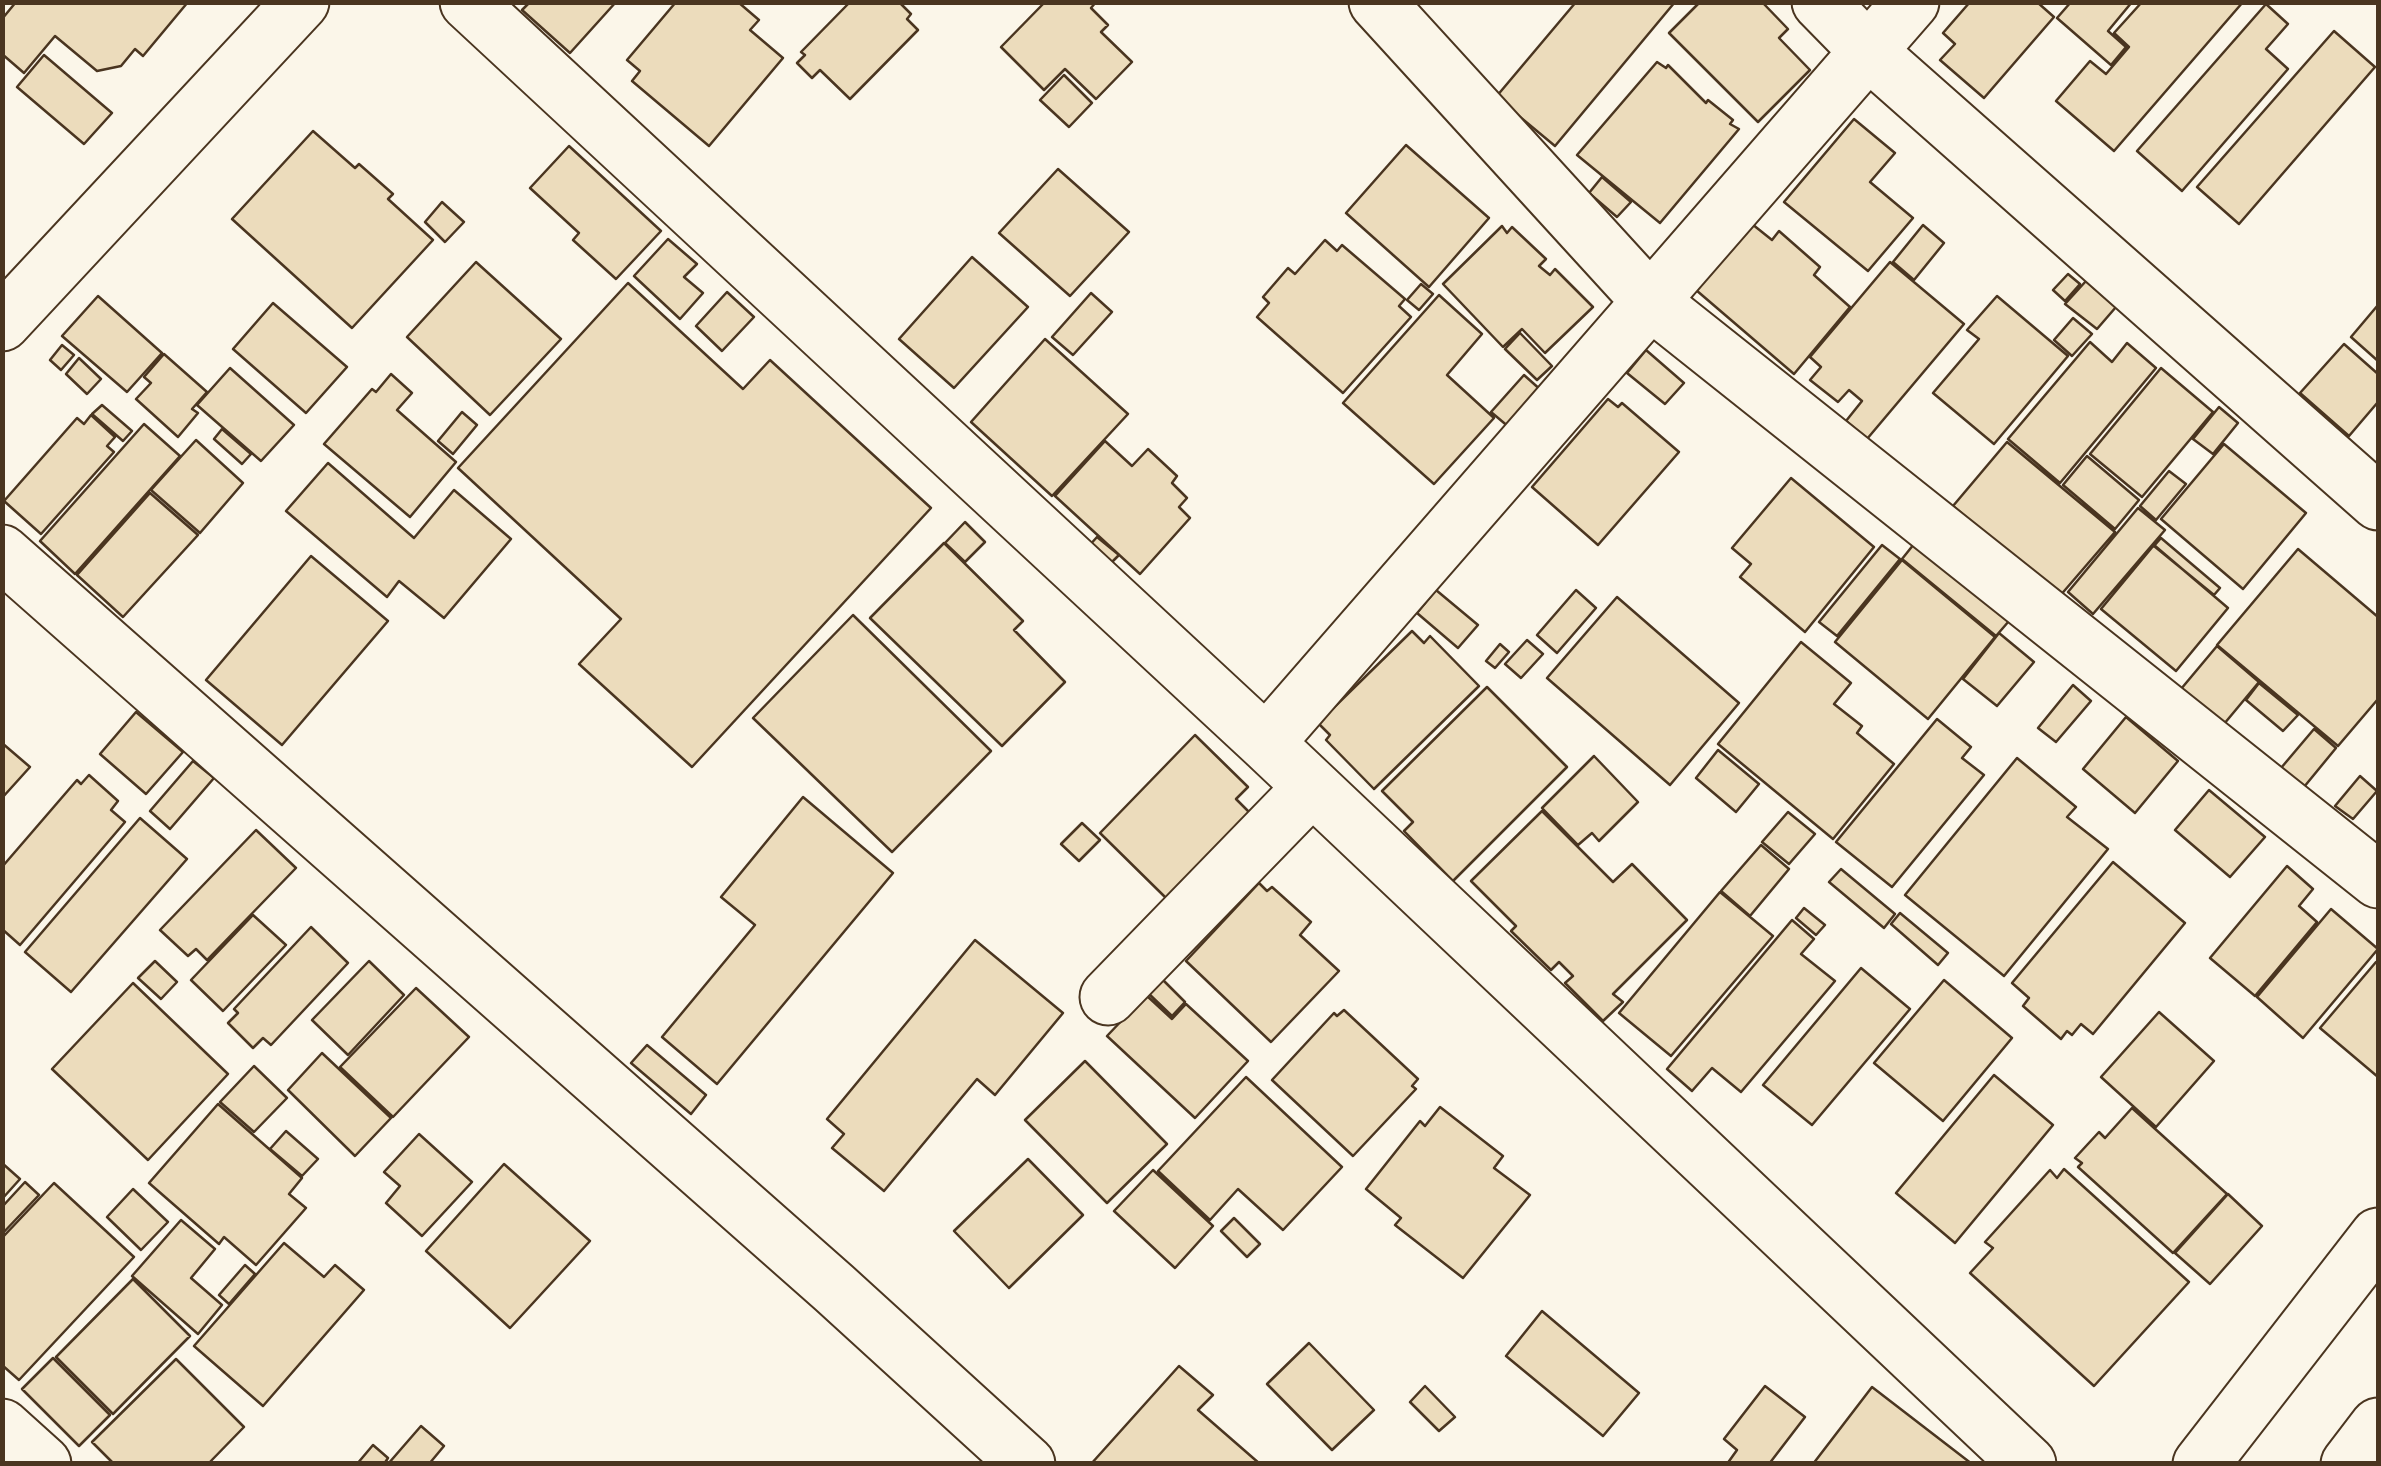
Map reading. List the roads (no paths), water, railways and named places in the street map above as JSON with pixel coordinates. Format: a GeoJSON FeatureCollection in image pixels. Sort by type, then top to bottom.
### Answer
{"type":"FeatureCollection","features":[{"type":"Feature","properties":{"kind":"street"},"geometry":{"type":"LineString","coordinates":[[2,324],[301,2]]}},
{"type":"Feature","properties":{"kind":"street"},"geometry":{"type":"LineString","coordinates":[[468,2],[1312,786],[2028,1464]]}},
{"type":"Feature","properties":{"kind":"street"},"geometry":{"type":"LineString","coordinates":[[1376,2],[1650,301],[2378,880]]}},
{"type":"Feature","properties":{"kind":"street"},"geometry":{"type":"LineString","coordinates":[[1820,2],[1870,52],[2378,502]]}},
{"type":"Feature","properties":{"kind":"street"},"geometry":{"type":"LineString","coordinates":[[1266,743],[1911,2]]}},
{"type":"Feature","properties":{"kind":"street"},"geometry":{"type":"LineString","coordinates":[[2,553],[834,1288],[1027,1464]]}},
{"type":"Feature","properties":{"kind":"street"},"geometry":{"type":"LineString","coordinates":[[1108,997],[1312,786]]}},
{"type":"Feature","properties":{"kind":"street"},"geometry":{"type":"LineString","coordinates":[[2201,1464],[2378,1236]]}},
{"type":"Feature","properties":{"kind":"street"},"geometry":{"type":"LineString","coordinates":[[2,1426],[43,1464]]}},
{"type":"Feature","properties":{"kind":"street"},"geometry":{"type":"LineString","coordinates":[[2349,1464],[2378,1426]]}}]}
